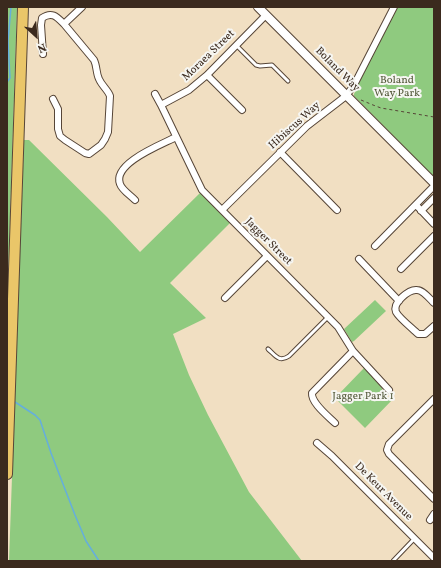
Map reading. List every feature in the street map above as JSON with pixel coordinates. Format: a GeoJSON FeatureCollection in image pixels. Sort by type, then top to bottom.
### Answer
{"type":"FeatureCollection","features":[{"type":"Feature","properties":{"kind":"main road"},"geometry":{"type":"LineString","coordinates":[[7,474],[23,7]]}},
{"type":"Feature","properties":{"kind":"street"},"geometry":{"type":"LineString","coordinates":[[64,24],[82,7]]}},
{"type":"Feature","properties":{"kind":"street","name":"Boland Way"},"geometry":{"type":"LineString","coordinates":[[258,7],[434,185]]}},
{"type":"Feature","properties":{"kind":"street","name":"Hibiscus Way"},"geometry":{"type":"LineString","coordinates":[[222,210],[312,121],[346,96],[354,85],[394,7]]}},
{"type":"Feature","properties":{"kind":"street"},"geometry":{"type":"LineString","coordinates":[[43,54],[41,25],[42,18],[47,15],[59,19],[94,60],[99,79],[110,96],[108,132],[101,145],[89,154],[85,153],[60,136],[58,129],[58,109],[53,98]]}},
{"type":"Feature","properties":{"kind":"street","name":"Moraea Street"},"geometry":{"type":"LineString","coordinates":[[161,105],[189,90],[207,75],[266,15]]}},
{"type":"Feature","properties":{"kind":"street"},"geometry":{"type":"LineString","coordinates":[[207,75],[242,110]]}},
{"type":"Feature","properties":{"kind":"street","name":"Jagger Street"},"geometry":{"type":"LineString","coordinates":[[155,94],[200,187],[338,327],[353,351],[389,390]]}},
{"type":"Feature","properties":{"kind":"street"},"geometry":{"type":"LineString","coordinates":[[135,200],[120,183],[120,172],[124,167],[139,156],[176,137]]}},
{"type":"Feature","properties":{"kind":"street"},"geometry":{"type":"LineString","coordinates":[[280,152],[337,210]]}},
{"type":"Feature","properties":{"kind":"street"},"geometry":{"type":"LineString","coordinates":[[375,246],[434,185]]}},
{"type":"Feature","properties":{"kind":"street"},"geometry":{"type":"LineString","coordinates":[[421,211],[434,198]]}},
{"type":"Feature","properties":{"kind":"street"},"geometry":{"type":"LineString","coordinates":[[416,205],[434,224]]}},
{"type":"Feature","properties":{"kind":"street"},"geometry":{"type":"LineString","coordinates":[[401,269],[434,236]]}},
{"type":"Feature","properties":{"kind":"street"},"geometry":{"type":"LineString","coordinates":[[225,298],[267,256]]}},
{"type":"Feature","properties":{"kind":"street"},"geometry":{"type":"LineString","coordinates":[[359,259],[399,301]]}},
{"type":"Feature","properties":{"kind":"street"},"geometry":{"type":"LineString","coordinates":[[434,304],[421,291],[418,290],[411,291],[399,301],[395,307],[396,313],[418,334],[425,334],[434,326]]}},
{"type":"Feature","properties":{"kind":"street"},"geometry":{"type":"LineString","coordinates":[[335,423],[315,404],[312,398],[312,393],[353,351]]}},
{"type":"Feature","properties":{"kind":"street"},"geometry":{"type":"LineString","coordinates":[[434,399],[389,444],[387,450],[389,454],[434,499]]}},
{"type":"Feature","properties":{"kind":"street","name":"De Keur Avenue"},"geometry":{"type":"LineString","coordinates":[[317,443],[332,456],[434,558]]}},
{"type":"Feature","properties":{"kind":"street"},"geometry":{"type":"LineString","coordinates":[[430,520],[434,514]]}},
{"type":"Feature","properties":{"kind":"lane"},"geometry":{"type":"LineString","coordinates":[[236,45],[256,65],[260,66],[272,64],[288,81]]}},
{"type":"Feature","properties":{"kind":"lane"},"geometry":{"type":"LineString","coordinates":[[268,349],[282,360],[285,359],[328,317]]}},
{"type":"Feature","properties":{"kind":"lane"},"geometry":{"type":"LineString","coordinates":[[393,561],[415,538]]}},
{"type":"Feature","properties":{"kind":"path"},"geometry":{"type":"LineString","coordinates":[[361,99],[381,108],[434,117]]}},
{"type":"Feature","properties":{"kind":"green space"},"geometry":{"type":"Polygon","coordinates":[[[8,7],[17,7],[7,309],[7,19],[8,7]]]}},
{"type":"Feature","properties":{"kind":"green space","name":"Boland Way Park"},"geometry":{"type":"Polygon","coordinates":[[[397,7],[434,7],[434,177],[354,96],[356,90],[354,89],[397,7]]]}},
{"type":"Feature","properties":{"kind":"green space"},"geometry":{"type":"Polygon","coordinates":[[[24,140],[29,140],[140,252],[200,193],[230,223],[170,283],[206,318],[173,334],[189,375],[208,415],[249,492],[302,561],[9,561],[24,140]]]}},
{"type":"Feature","properties":{"kind":"green space"},"geometry":{"type":"Polygon","coordinates":[[[375,300],[386,311],[352,342],[344,329],[375,300]]]}},
{"type":"Feature","properties":{"kind":"green space","name":"Jagger Park 1"},"geometry":{"type":"Polygon","coordinates":[[[364,368],[381,385],[384,396],[389,398],[392,396],[394,398],[365,428],[335,398],[364,368]]]}},
{"type":"Feature","properties":{"kind":"waterway"},"geometry":{"type":"LineString","coordinates":[[7,82],[10,78],[8,41],[11,7]]}},
{"type":"Feature","properties":{"kind":"waterway"},"geometry":{"type":"LineString","coordinates":[[15,402],[40,420],[75,515],[86,541],[99,561]]}}]}
